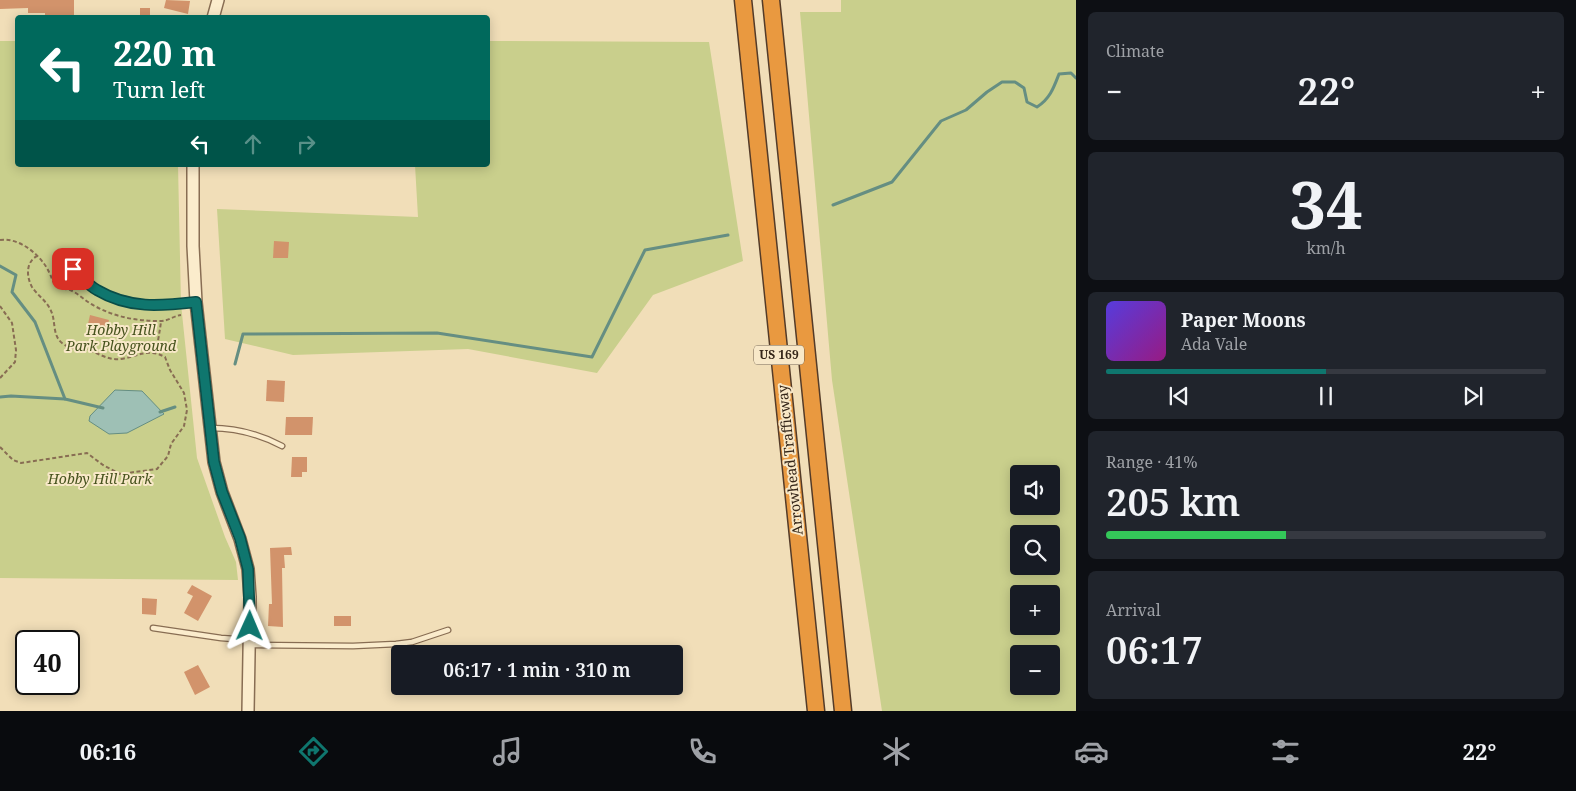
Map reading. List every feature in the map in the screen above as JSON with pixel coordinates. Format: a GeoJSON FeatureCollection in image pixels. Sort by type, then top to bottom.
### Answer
{"type":"FeatureCollection","features":[{"type":"Feature","properties":{"kind":"highway","name":"Arrowhead Trafficway"},"geometry":{"type":"LineString","coordinates":[[743,0],[816,711]]}},
{"type":"Feature","properties":{"kind":"highway","name":"Arrowhead Trafficway"},"geometry":{"type":"LineString","coordinates":[[771,0],[844,711]]}},
{"type":"Feature","properties":{"kind":"street"},"geometry":{"type":"LineString","coordinates":[[214,15],[218,0]]}},
{"type":"Feature","properties":{"kind":"street"},"geometry":{"type":"LineString","coordinates":[[193,167],[193,246],[196,302],[209,428],[214,462],[222,492],[240,538],[248,569],[250,597],[248,711]]}},
{"type":"Feature","properties":{"kind":"lane"},"geometry":{"type":"LineString","coordinates":[[73,269],[96,290],[132,303],[162,306],[196,302]]}},
{"type":"Feature","properties":{"kind":"lane"},"geometry":{"type":"LineString","coordinates":[[209,428],[226,428],[251,433],[265,437],[282,446]]}},
{"type":"Feature","properties":{"kind":"lane"},"geometry":{"type":"LineString","coordinates":[[153,628],[249,642],[352,646],[412,642],[448,630]]}},
{"type":"Feature","properties":{"kind":"path"},"geometry":{"type":"LineString","coordinates":[[0,240],[6,239],[31,249]]}},
{"type":"Feature","properties":{"kind":"path"},"geometry":{"type":"LineString","coordinates":[[0,447],[13,460],[21,463],[86,453],[120,474],[157,469],[168,456],[171,444],[184,426],[187,410],[184,393],[170,370],[166,357],[151,352],[118,360],[100,356],[85,349],[72,348],[61,343],[55,331],[52,311],[42,296],[32,287],[29,277],[28,266],[31,260],[37,256]]}},
{"type":"Feature","properties":{"kind":"path"},"geometry":{"type":"LineString","coordinates":[[0,306],[12,322],[16,350],[15,362],[0,378]]}},
{"type":"Feature","properties":{"kind":"path"},"geometry":{"type":"LineString","coordinates":[[158,353],[157,340],[160,334],[161,321]]}},
{"type":"Feature","properties":{"kind":"green space"},"geometry":{"type":"Polygon","coordinates":[[[841,0],[1076,0],[1076,711],[882,711],[832,380],[800,12],[841,12],[841,0]]]}},
{"type":"Feature","properties":{"kind":"green space","name":"Hobby Hill Park"},"geometry":{"type":"Polygon","coordinates":[[[0,41],[15,41],[15,167],[178,167],[181,304],[197,458],[225,537],[236,562],[238,580],[0,578],[0,41]]]}},
{"type":"Feature","properties":{"kind":"green space"},"geometry":{"type":"Polygon","coordinates":[[[490,41],[709,42],[743,261],[653,295],[597,373],[468,349],[293,355],[225,339],[217,209],[418,217],[415,167],[490,167],[490,41]]]}},
{"type":"Feature","properties":{"kind":"water"},"geometry":{"type":"Polygon","coordinates":[[[115,390],[142,391],[164,414],[127,433],[109,434],[89,421],[90,416],[115,390]]]}},
{"type":"Feature","properties":{"kind":"building"},"geometry":{"type":"Polygon","coordinates":[[[0,0],[74,0],[74,15],[28,13],[28,8],[0,9],[0,0]]]}},
{"type":"Feature","properties":{"kind":"building"},"geometry":{"type":"Polygon","coordinates":[[[166,0],[190,1],[188,14],[164,8],[166,0]]]}},
{"type":"Feature","properties":{"kind":"building"},"geometry":{"type":"Polygon","coordinates":[[[140,8],[150,8],[150,15],[140,15],[140,8]]]}},
{"type":"Feature","properties":{"kind":"building"},"geometry":{"type":"Polygon","coordinates":[[[274,241],[289,242],[288,258],[273,258],[274,241]]]}},
{"type":"Feature","properties":{"kind":"building"},"geometry":{"type":"Polygon","coordinates":[[[90,315],[109,320],[107,329],[88,324],[90,315]]]}},
{"type":"Feature","properties":{"kind":"building"},"geometry":{"type":"Polygon","coordinates":[[[267,380],[285,381],[284,402],[266,401],[267,380]]]}},
{"type":"Feature","properties":{"kind":"building"},"geometry":{"type":"Polygon","coordinates":[[[286,417],[313,417],[312,435],[285,435],[286,417]]]}},
{"type":"Feature","properties":{"kind":"building"},"geometry":{"type":"Polygon","coordinates":[[[292,457],[307,457],[307,472],[302,472],[302,477],[291,477],[292,457]]]}},
{"type":"Feature","properties":{"kind":"building"},"geometry":{"type":"Polygon","coordinates":[[[291,547],[292,555],[284,555],[285,568],[282,568],[283,627],[268,626],[269,604],[272,604],[270,548],[291,547]]]}},
{"type":"Feature","properties":{"kind":"building"},"geometry":{"type":"Polygon","coordinates":[[[192,585],[212,596],[198,621],[184,613],[193,596],[187,593],[192,585]]]}},
{"type":"Feature","properties":{"kind":"building"},"geometry":{"type":"Polygon","coordinates":[[[142,598],[157,599],[156,615],[142,614],[142,598]]]}},
{"type":"Feature","properties":{"kind":"building"},"geometry":{"type":"Polygon","coordinates":[[[334,616],[351,616],[351,626],[334,626],[334,616]]]}},
{"type":"Feature","properties":{"kind":"building"},"geometry":{"type":"Polygon","coordinates":[[[198,665],[210,687],[195,695],[184,672],[198,665]]]}},
{"type":"Feature","properties":{"kind":"waterway"},"geometry":{"type":"LineString","coordinates":[[833,205],[892,182],[941,121],[966,110],[1002,82],[1015,82],[1024,88],[1027,102],[1037,107],[1048,96],[1059,74],[1071,73],[1076,78]]}},
{"type":"Feature","properties":{"kind":"waterway"},"geometry":{"type":"LineString","coordinates":[[235,364],[243,334],[437,333],[592,357],[645,250],[728,235]]}},
{"type":"Feature","properties":{"kind":"waterway"},"geometry":{"type":"LineString","coordinates":[[0,266],[16,275],[12,292],[35,322],[65,399],[103,408]]}},
{"type":"Feature","properties":{"kind":"waterway"},"geometry":{"type":"LineString","coordinates":[[0,397],[65,399]]}},
{"type":"Feature","properties":{"kind":"waterway"},"geometry":{"type":"LineString","coordinates":[[160,412],[175,407]]}},
{"type":"Feature","properties":{"kind":"route"},"geometry":{"type":"LineString","coordinates":[[73,269],[96,290],[132,303],[162,306],[196,302],[214,462],[222,492],[240,538],[248,569],[250,626]]}},
{"type":"Feature","properties":{"kind":"park label","name":"Hobby Hill Park Playground"},"geometry":{"type":"Point","coordinates":[121,338]}}]}
